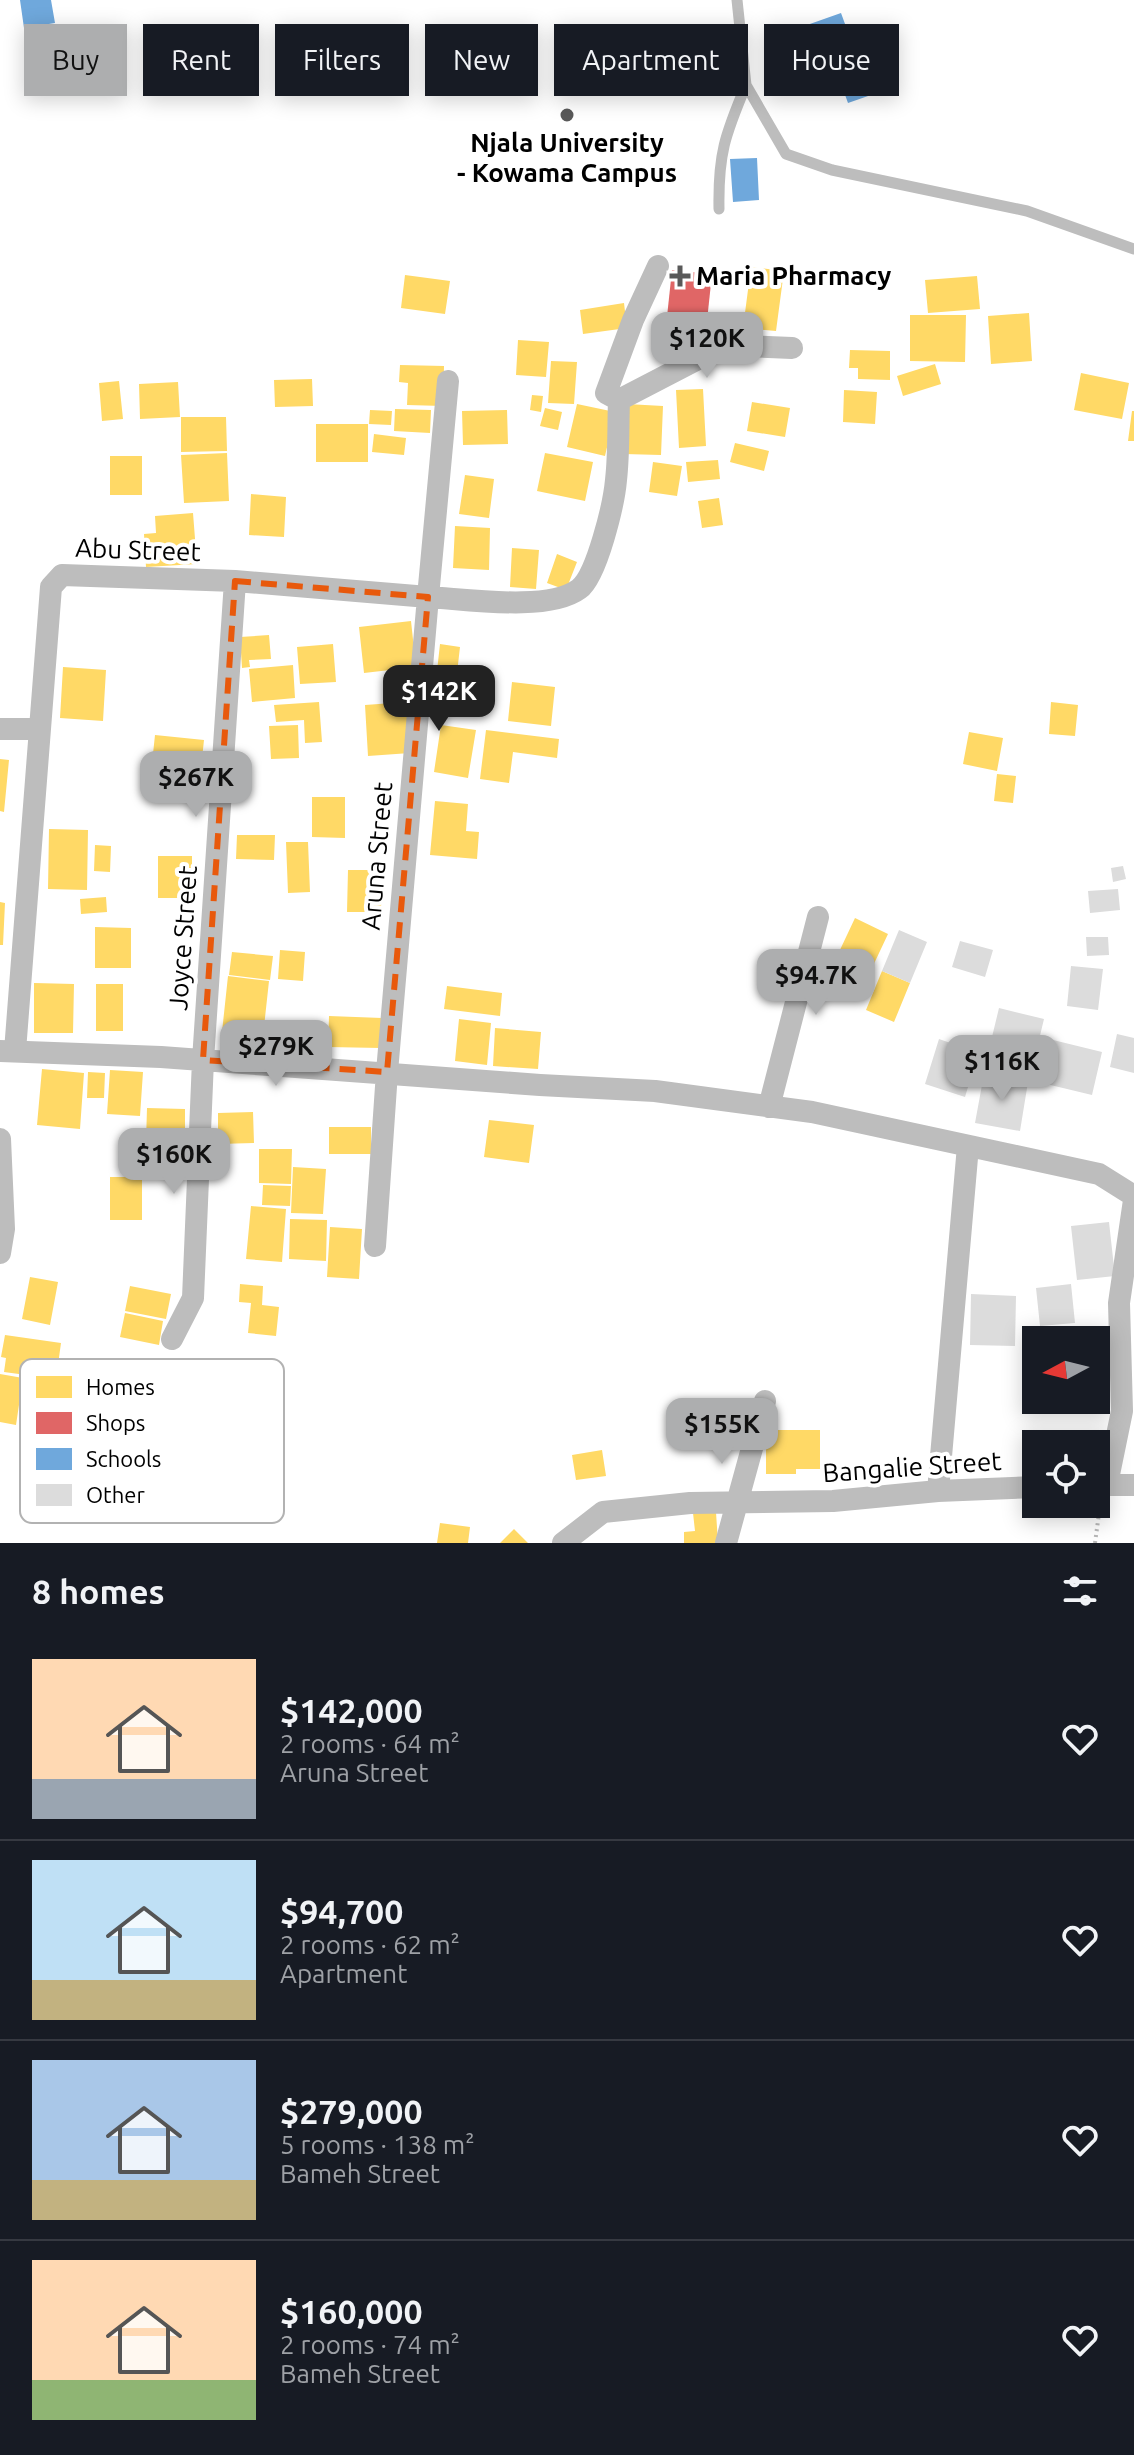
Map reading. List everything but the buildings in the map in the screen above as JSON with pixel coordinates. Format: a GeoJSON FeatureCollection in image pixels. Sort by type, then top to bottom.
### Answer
{"type":"FeatureCollection","features":[{"type":"Feature","properties":{"kind":"street"},"geometry":{"type":"LineString","coordinates":[[448,381],[428,597],[519,603],[550,600],[580,589],[598,561],[616,482],[613,396],[633,320],[658,266]]}},
{"type":"Feature","properties":{"kind":"street"},"geometry":{"type":"LineString","coordinates":[[613,396],[725,345],[792,348]]}},
{"type":"Feature","properties":{"kind":"street","name":"Abu Street"},"geometry":{"type":"LineString","coordinates":[[7,1051],[51,587],[62,575],[235,581],[428,597]]}},
{"type":"Feature","properties":{"kind":"street","name":"Joyce Street"},"geometry":{"type":"LineString","coordinates":[[172,1339],[193,1298],[203,1060],[235,581]]}},
{"type":"Feature","properties":{"kind":"street","name":"Aruna Street"},"geometry":{"type":"LineString","coordinates":[[375,1246],[428,597]]}},
{"type":"Feature","properties":{"kind":"street"},"geometry":{"type":"LineString","coordinates":[[0,729],[39,729]]}},
{"type":"Feature","properties":{"kind":"street"},"geometry":{"type":"LineString","coordinates":[[769,1107],[818,917]]}},
{"type":"Feature","properties":{"kind":"street"},"geometry":{"type":"LineString","coordinates":[[7,1051],[203,1060],[655,1091],[812,1112],[1099,1174],[1134,1198],[1119,1303],[1122,1411],[1110,1453]]}},
{"type":"Feature","properties":{"kind":"street"},"geometry":{"type":"LineString","coordinates":[[0,1139],[4,1229],[0,1253]]}},
{"type":"Feature","properties":{"kind":"street"},"geometry":{"type":"LineString","coordinates":[[938,1491],[968,1146]]}},
{"type":"Feature","properties":{"kind":"street"},"geometry":{"type":"LineString","coordinates":[[726,1543],[765,1401]]}},
{"type":"Feature","properties":{"kind":"street"},"geometry":{"type":"LineString","coordinates":[[1110,1485],[1134,1485]]}},
{"type":"Feature","properties":{"kind":"street","name":"Bangalie Street"},"geometry":{"type":"LineString","coordinates":[[563,1543],[603,1512],[690,1503],[833,1501],[938,1491],[1022,1488]]}},
{"type":"Feature","properties":{"kind":"lane"},"geometry":{"type":"LineString","coordinates":[[737,0],[740,24]]}},
{"type":"Feature","properties":{"kind":"lane"},"geometry":{"type":"LineString","coordinates":[[748,88],[786,154],[832,170],[1027,211],[1134,249]]}},
{"type":"Feature","properties":{"kind":"lane"},"geometry":{"type":"LineString","coordinates":[[719,209],[721,149],[742,96]]}},
{"type":"Feature","properties":{"kind":"path"},"geometry":{"type":"LineString","coordinates":[[1095,1543],[1099,1518]]}},
{"type":"Feature","properties":{"kind":"highlighted area"},"geometry":{"type":"Polygon","coordinates":[[[235,581],[428,597],[387,1072],[203,1060],[235,581]]]}},
{"type":"Feature","properties":{"kind":"place","name":"Njala University - Kowama Campus"},"geometry":{"type":"Point","coordinates":[567,115]}},
{"type":"Feature","properties":{"kind":"place","name":"Maria Pharmacy"},"geometry":{"type":"Point","coordinates":[680,276]}}]}
